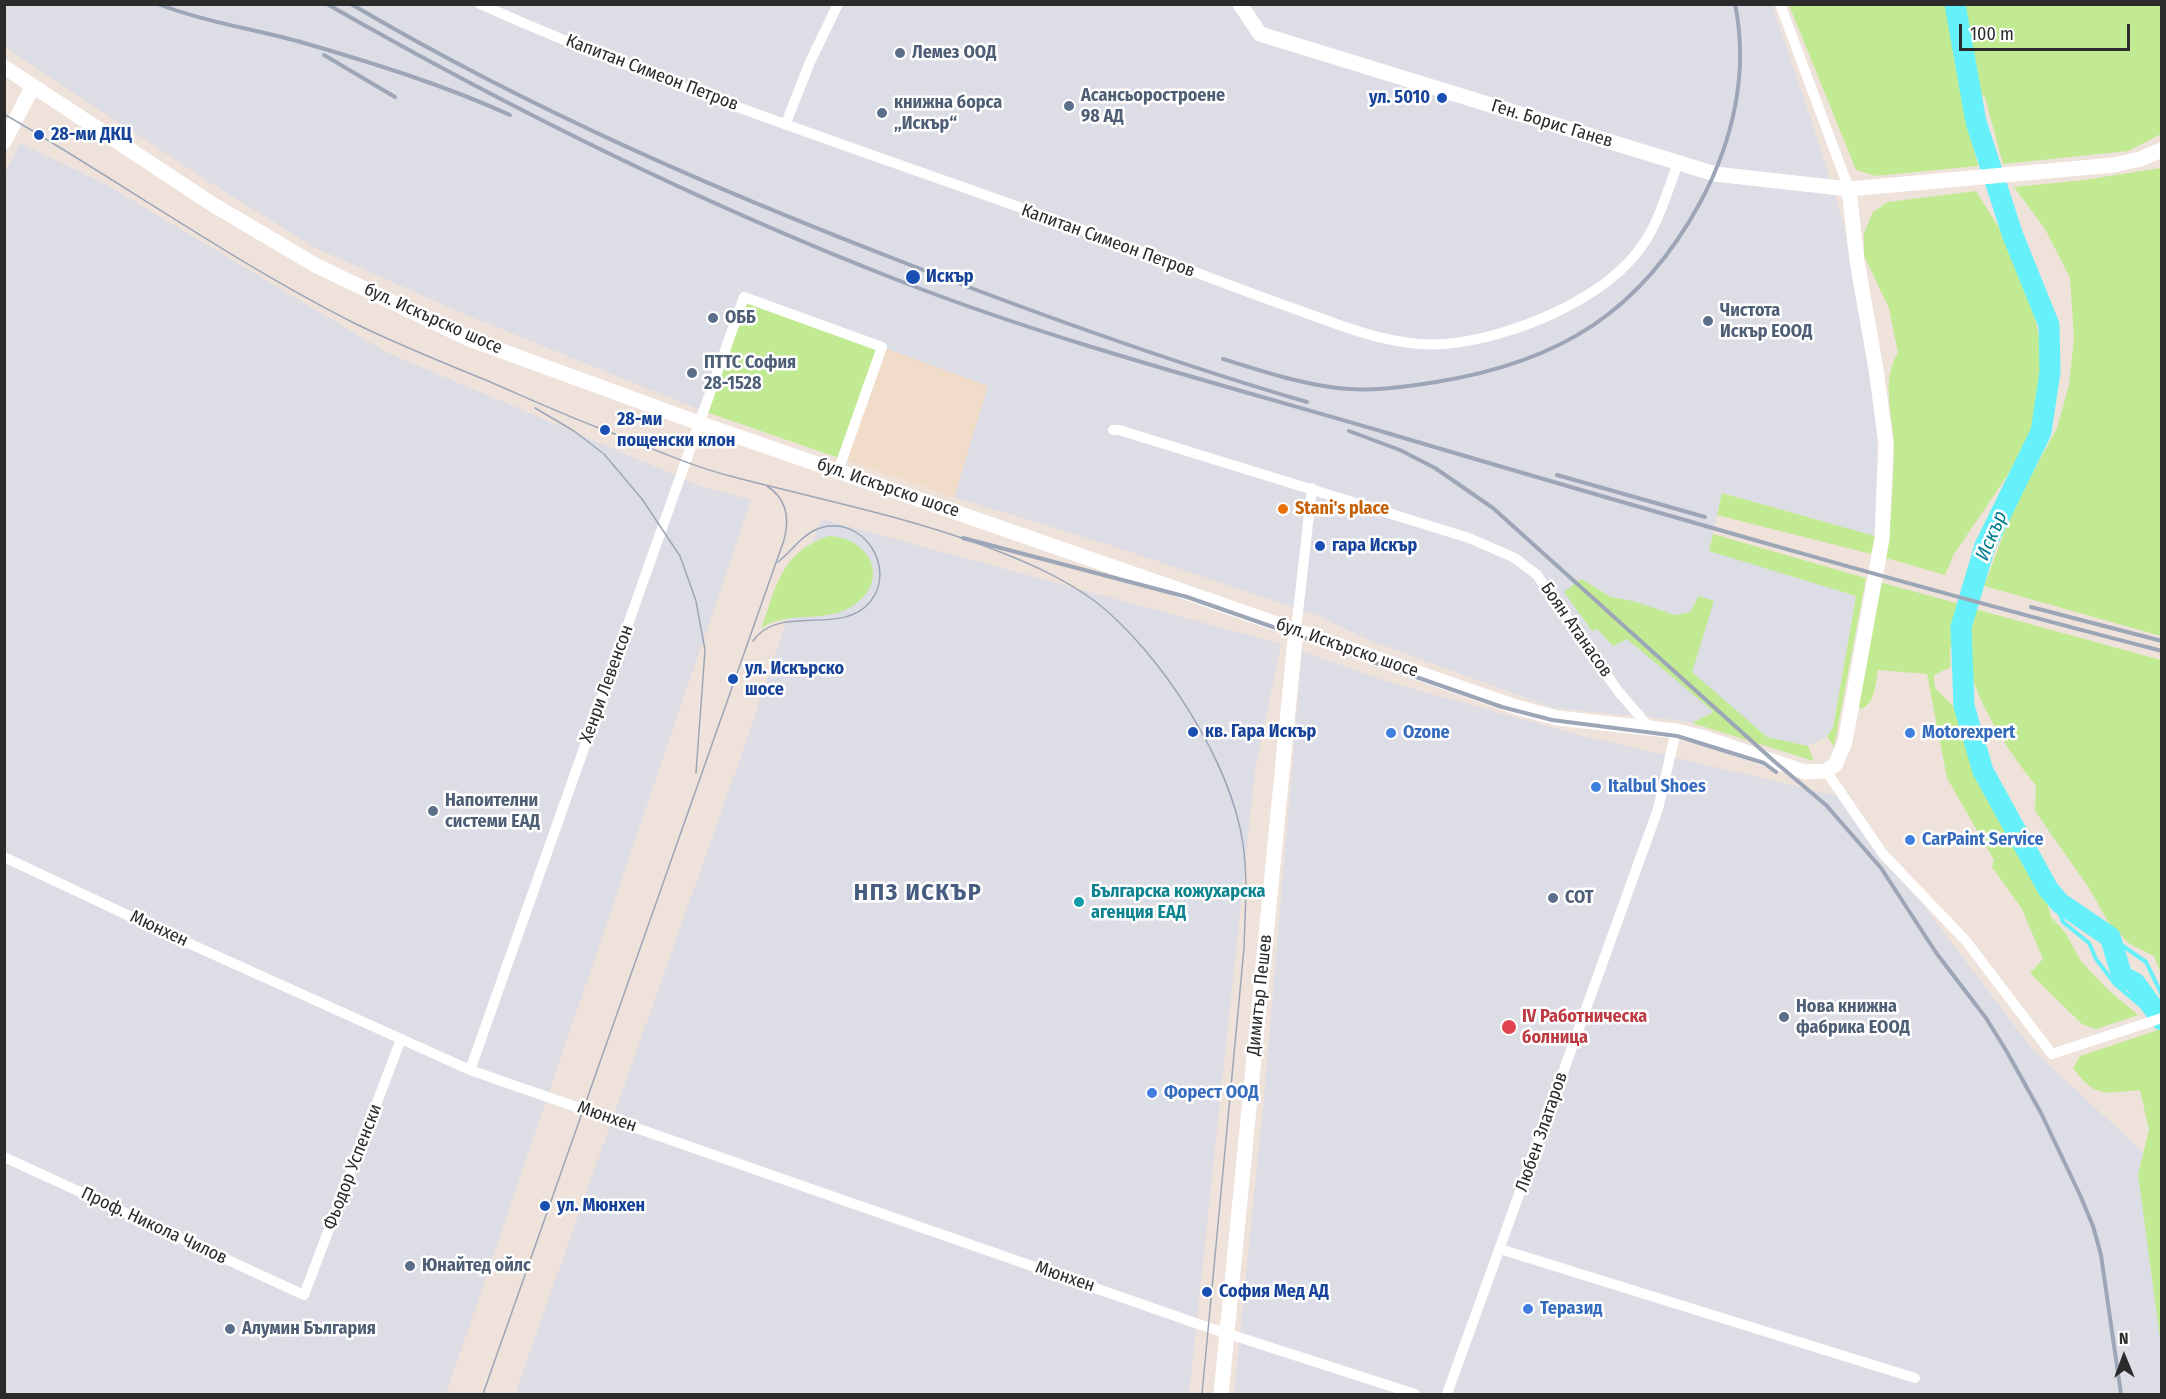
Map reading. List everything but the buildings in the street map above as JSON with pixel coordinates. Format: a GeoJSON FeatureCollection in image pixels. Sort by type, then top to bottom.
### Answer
{"type":"FeatureCollection","features":[{"type":"Feature","properties":{"kind":"main road","name":"Ген. Борис Ганев"},"geometry":{"type":"LineString","coordinates":[[1240,4],[1260,34],[1678,163],[1736,177],[1849,189],[2083,168],[2131,161],[2162,150]]}},
{"type":"Feature","properties":{"kind":"main road","name":"бул. Искърско шосе"},"geometry":{"type":"LineString","coordinates":[[4,67],[212,204],[315,265],[469,339],[699,423],[1515,707],[1557,718],[1676,731],[1705,738],[1805,772],[1826,771]]}},
{"type":"Feature","properties":{"kind":"main road"},"geometry":{"type":"LineString","coordinates":[[4,142],[33,86]]}},
{"type":"Feature","properties":{"kind":"main road"},"geometry":{"type":"LineString","coordinates":[[1826,771],[1835,765],[1845,742],[1882,538],[1886,444],[1876,369],[1857,261],[1849,189]]}},
{"type":"Feature","properties":{"kind":"main road","name":"Димитър Пешев"},"geometry":{"type":"LineString","coordinates":[[1221,1395],[1296,630]]}},
{"type":"Feature","properties":{"kind":"street","name":"Капитан Симеон Петров"},"geometry":{"type":"LineString","coordinates":[[480,4],[683,86],[1323,319],[1387,340],[1443,344],[1495,336],[1543,320],[1590,292],[1624,267],[1644,243],[1660,213],[1678,163]]}},
{"type":"Feature","properties":{"kind":"street"},"geometry":{"type":"LineString","coordinates":[[786,123],[810,63],[838,4]]}},
{"type":"Feature","properties":{"kind":"street"},"geometry":{"type":"LineString","coordinates":[[1780,4],[1849,189]]}},
{"type":"Feature","properties":{"kind":"street","name":"Хенри Левенсон"},"geometry":{"type":"LineString","coordinates":[[470,1070],[744,297],[882,347],[838,471]]}},
{"type":"Feature","properties":{"kind":"street","name":"Боян Атанасов"},"geometry":{"type":"LineString","coordinates":[[1113,430],[1312,488],[1500,550],[1527,565],[1551,592],[1618,691],[1649,727]]}},
{"type":"Feature","properties":{"kind":"street","name":"Димитър Пешев"},"geometry":{"type":"LineString","coordinates":[[1296,630],[1312,488]]}},
{"type":"Feature","properties":{"kind":"street","name":"Любен Златаров"},"geometry":{"type":"LineString","coordinates":[[1447,1395],[1658,809],[1676,731]]}},
{"type":"Feature","properties":{"kind":"street"},"geometry":{"type":"LineString","coordinates":[[1826,771],[1883,854],[1966,941],[2052,1054],[2162,1018]]}},
{"type":"Feature","properties":{"kind":"street","name":"Мюнхен"},"geometry":{"type":"LineString","coordinates":[[4,857],[470,1070],[1227,1333]]}},
{"type":"Feature","properties":{"kind":"street","name":"Фьодор Успенски"},"geometry":{"type":"LineString","coordinates":[[304,1295],[401,1040]]}},
{"type":"Feature","properties":{"kind":"street","name":"Проф. Никола Чилов"},"geometry":{"type":"LineString","coordinates":[[4,1157],[304,1295]]}},
{"type":"Feature","properties":{"kind":"street"},"geometry":{"type":"LineString","coordinates":[[1500,1249],[1915,1378]]}},
{"type":"Feature","properties":{"kind":"street"},"geometry":{"type":"LineString","coordinates":[[1227,1333],[1415,1395]]}},
{"type":"Feature","properties":{"kind":"shaded area"},"geometry":{"type":"Polygon","coordinates":[[[4,5],[1772,5],[1842,218],[1873,375],[1877,445],[1875,536],[1722,493],[1709,550],[1856,596],[1833,728],[1827,736],[1808,746],[1677,720],[1553,708],[1369,640],[1319,616],[1110,545],[954,497],[988,386],[703,411],[457,311],[316,248],[209,182],[5,47],[4,5]]]}},
{"type":"Feature","properties":{"kind":"shaded area"},"geometry":{"type":"Polygon","coordinates":[[[20,143],[105,184],[386,352],[703,487],[751,500],[446,1394],[5,1394],[4,175],[20,143]]]}},
{"type":"Feature","properties":{"kind":"shaded area"},"geometry":{"type":"Polygon","coordinates":[[[882,347],[988,386],[954,497],[842,459],[882,347]]]}},
{"type":"Feature","properties":{"kind":"shaded area"},"geometry":{"type":"Polygon","coordinates":[[[821,519],[1281,644],[1255,770],[1189,1394],[515,1394],[738,765],[821,519]]]}},
{"type":"Feature","properties":{"kind":"shaded area"},"geometry":{"type":"Polygon","coordinates":[[[1302,651],[1388,682],[1579,735],[1842,797],[2031,1048],[2161,1169],[2161,1394],[1234,1394],[1264,1099],[1302,651]]]}},
{"type":"Feature","properties":{"kind":"green space"},"geometry":{"type":"Polygon","coordinates":[[[1789,5],[2161,5],[2161,134],[2128,151],[2003,164],[1984,94],[1967,123],[1978,166],[1876,176],[1856,170],[1789,5]]]}},
{"type":"Feature","properties":{"kind":"green space"},"geometry":{"type":"Polygon","coordinates":[[[2162,168],[2161,636],[1984,586],[2013,509],[2057,428],[2069,385],[2074,338],[2070,278],[2045,229],[2014,187],[2084,180],[2162,168]]]}},
{"type":"Feature","properties":{"kind":"green space"},"geometry":{"type":"Polygon","coordinates":[[[1976,191],[1998,226],[2032,304],[2044,359],[2033,427],[2007,476],[1954,554],[1945,575],[1886,558],[1894,452],[1889,376],[1898,353],[1889,308],[1864,256],[1864,233],[1873,212],[1888,202],[1976,191]]]}},
{"type":"Feature","properties":{"kind":"green space"},"geometry":{"type":"Polygon","coordinates":[[[744,297],[882,347],[842,459],[703,411],[744,297]]]}},
{"type":"Feature","properties":{"kind":"green space"},"geometry":{"type":"Polygon","coordinates":[[[1722,493],[1875,536],[1871,554],[1717,515],[1722,493]]]}},
{"type":"Feature","properties":{"kind":"green space"},"geometry":{"type":"Polygon","coordinates":[[[1713,534],[1866,578],[1834,747],[1827,736],[1833,728],[1856,596],[1709,551],[1713,534]]]}},
{"type":"Feature","properties":{"kind":"green space"},"geometry":{"type":"Polygon","coordinates":[[[829,536],[854,543],[870,560],[873,570],[868,592],[858,602],[834,614],[782,619],[761,629],[777,585],[790,561],[813,543],[829,536]]]}},
{"type":"Feature","properties":{"kind":"green space"},"geometry":{"type":"Polygon","coordinates":[[[1581,579],[1611,597],[1633,601],[1675,615],[1690,612],[1699,596],[1714,601],[1692,672],[1767,737],[1808,746],[1814,761],[1692,723],[1714,712],[1627,639],[1613,646],[1597,629],[1592,631],[1564,592],[1581,579]]]}},
{"type":"Feature","properties":{"kind":"green space"},"geometry":{"type":"Polygon","coordinates":[[[1879,582],[1960,604],[1951,642],[1951,667],[1934,675],[1935,688],[1954,707],[1974,765],[2023,857],[2033,884],[2045,894],[2051,917],[2065,932],[2081,961],[2107,989],[2138,1015],[2096,1029],[2082,1024],[2030,973],[2043,959],[2022,909],[1992,867],[1994,860],[1947,778],[1927,674],[1878,670],[1870,702],[1861,709],[1857,703],[1879,582]]]}},
{"type":"Feature","properties":{"kind":"green space"},"geometry":{"type":"Polygon","coordinates":[[[1975,609],[2161,660],[2161,974],[2154,956],[2130,944],[2110,925],[2089,888],[2035,811],[2036,786],[1992,722],[1969,667],[1967,645],[1975,609]]]}},
{"type":"Feature","properties":{"kind":"green space"},"geometry":{"type":"Polygon","coordinates":[[[2162,1029],[2161,1346],[2138,1174],[2149,1130],[2140,1090],[2102,1092],[2088,1085],[2073,1068],[2080,1056],[2162,1029]]]}},
{"type":"Feature","properties":{"kind":"waterway","name":"Искър"},"geometry":{"type":"LineString","coordinates":[[1955,4],[1976,122],[2013,236],[2049,325],[2050,372],[2041,432],[1985,546],[1961,627],[1964,706],[1983,771],[2048,889],[2060,903],[2110,937],[2122,976],[2135,983],[2162,1020]]}},
{"type":"Feature","properties":{"kind":"waterway"},"geometry":{"type":"LineString","coordinates":[[2052,893],[2063,922],[2089,943],[2096,959],[2115,984],[2154,1017]]}},
{"type":"Feature","properties":{"kind":"waterway"},"geometry":{"type":"LineString","coordinates":[[2110,937],[2146,962],[2162,995]]}},
{"type":"Feature","properties":{"kind":"tram line"},"geometry":{"type":"LineString","coordinates":[[4,114],[222,249],[356,324],[571,417],[700,467],[951,534],[1041,569],[1096,602],[1145,650],[1168,679],[1208,745],[1236,812],[1245,857],[1244,948],[1202,1394]]}},
{"type":"Feature","properties":{"kind":"tram line"},"geometry":{"type":"LineString","coordinates":[[535,408],[574,431],[604,454],[642,499],[680,556],[696,601],[705,650],[696,773]]}},
{"type":"Feature","properties":{"kind":"tram line"},"geometry":{"type":"LineString","coordinates":[[483,1394],[784,540],[787,517],[783,503],[767,486]]}},
{"type":"Feature","properties":{"kind":"tram line"},"geometry":{"type":"LineString","coordinates":[[753,641],[764,630],[778,624],[843,618],[858,612],[870,602],[878,588],[880,574],[878,560],[862,536],[849,529],[835,526],[820,528],[802,538],[778,562]]}},
{"type":"Feature","properties":{"kind":"railway"},"geometry":{"type":"LineString","coordinates":[[158,4],[194,16],[304,43],[382,67],[434,84],[510,115]]}},
{"type":"Feature","properties":{"kind":"railway"},"geometry":{"type":"LineString","coordinates":[[327,4],[537,118],[680,187],[826,251],[960,303],[1081,344],[1677,518],[1870,573],[2162,651]]}},
{"type":"Feature","properties":{"kind":"railway"},"geometry":{"type":"LineString","coordinates":[[351,4],[419,43],[557,114],[626,147],[840,238],[1059,321],[1307,402]]}},
{"type":"Feature","properties":{"kind":"railway"},"geometry":{"type":"LineString","coordinates":[[1223,359],[1322,386],[1350,389],[1387,388],[1481,373],[1521,361],[1559,345],[1592,326],[1623,302],[1652,273],[1677,240],[1712,178],[1730,130],[1739,80],[1739,30],[1735,4]]}},
{"type":"Feature","properties":{"kind":"railway"},"geometry":{"type":"LineString","coordinates":[[324,55],[395,97]]}},
{"type":"Feature","properties":{"kind":"railway"},"geometry":{"type":"LineString","coordinates":[[1349,431],[1400,450],[1435,468],[1493,508],[1775,762],[1826,805],[1881,868],[1937,954],[1986,1018],[2007,1052],[2041,1113],[2080,1195],[2093,1226],[2101,1255],[2121,1394]]}},
{"type":"Feature","properties":{"kind":"railway"},"geometry":{"type":"LineString","coordinates":[[1557,475],[1705,517]]}},
{"type":"Feature","properties":{"kind":"railway"},"geometry":{"type":"LineString","coordinates":[[963,538],[1187,597],[1502,707],[1552,720],[1677,736],[1764,763],[1776,772]]}},
{"type":"Feature","properties":{"kind":"railway"},"geometry":{"type":"LineString","coordinates":[[2031,607],[2162,641]]}},
{"type":"Feature","properties":{"kind":"place","name":"Лемез ООД"},"geometry":{"type":"Point","coordinates":[900,53]}},
{"type":"Feature","properties":{"kind":"place","name":"ул. 5010"},"geometry":{"type":"Point","coordinates":[1442,98]}},
{"type":"Feature","properties":{"kind":"place","name":"Асансьоростроене 98 АД"},"geometry":{"type":"Point","coordinates":[1069,106]}},
{"type":"Feature","properties":{"kind":"place","name":"книжна борса „Искър“"},"geometry":{"type":"Point","coordinates":[882,113]}},
{"type":"Feature","properties":{"kind":"place","name":"28-ми ДКЦ"},"geometry":{"type":"Point","coordinates":[39,135]}},
{"type":"Feature","properties":{"kind":"place","name":"Искър"},"geometry":{"type":"Point","coordinates":[913,277]}},
{"type":"Feature","properties":{"kind":"place","name":"ОББ"},"geometry":{"type":"Point","coordinates":[713,318]}},
{"type":"Feature","properties":{"kind":"place","name":"Чистота Искър ЕООД"},"geometry":{"type":"Point","coordinates":[1708,321]}},
{"type":"Feature","properties":{"kind":"place","name":"ПТТС София 28-1528"},"geometry":{"type":"Point","coordinates":[692,373]}},
{"type":"Feature","properties":{"kind":"place","name":"28-ми пощенски клон"},"geometry":{"type":"Point","coordinates":[605,430]}},
{"type":"Feature","properties":{"kind":"place","name":"Stani's place"},"geometry":{"type":"Point","coordinates":[1283,509]}},
{"type":"Feature","properties":{"kind":"place","name":"гара Искър"},"geometry":{"type":"Point","coordinates":[1320,546]}},
{"type":"Feature","properties":{"kind":"place","name":"ул. Искърско шосе"},"geometry":{"type":"Point","coordinates":[733,679]}},
{"type":"Feature","properties":{"kind":"place","name":"кв. Гара Искър"},"geometry":{"type":"Point","coordinates":[1193,732]}},
{"type":"Feature","properties":{"kind":"place","name":"Ozone"},"geometry":{"type":"Point","coordinates":[1391,733]}},
{"type":"Feature","properties":{"kind":"place","name":"Motorexpert"},"geometry":{"type":"Point","coordinates":[1910,733]}},
{"type":"Feature","properties":{"kind":"place","name":"Italbul Shoes"},"geometry":{"type":"Point","coordinates":[1596,787]}},
{"type":"Feature","properties":{"kind":"place","name":"Напоителни системи ЕАД"},"geometry":{"type":"Point","coordinates":[433,811]}},
{"type":"Feature","properties":{"kind":"place","name":"CarPaint Service"},"geometry":{"type":"Point","coordinates":[1910,840]}},
{"type":"Feature","properties":{"kind":"place","name":"СОТ"},"geometry":{"type":"Point","coordinates":[1553,898]}},
{"type":"Feature","properties":{"kind":"place","name":"Българска кожухарска агенция ЕАД"},"geometry":{"type":"Point","coordinates":[1079,902]}},
{"type":"Feature","properties":{"kind":"place","name":"Нова книжна фабрика ЕООД"},"geometry":{"type":"Point","coordinates":[1784,1017]}},
{"type":"Feature","properties":{"kind":"place","name":"IV Работническа болница"},"geometry":{"type":"Point","coordinates":[1509,1027]}},
{"type":"Feature","properties":{"kind":"place","name":"Форест ООД"},"geometry":{"type":"Point","coordinates":[1152,1093]}},
{"type":"Feature","properties":{"kind":"place","name":"ул. Мюнхен"},"geometry":{"type":"Point","coordinates":[545,1206]}},
{"type":"Feature","properties":{"kind":"place","name":"Юнайтед ойлс"},"geometry":{"type":"Point","coordinates":[410,1266]}},
{"type":"Feature","properties":{"kind":"place","name":"София Мед АД"},"geometry":{"type":"Point","coordinates":[1207,1292]}},
{"type":"Feature","properties":{"kind":"place","name":"Теразид"},"geometry":{"type":"Point","coordinates":[1528,1309]}},
{"type":"Feature","properties":{"kind":"place","name":"Алумин България"},"geometry":{"type":"Point","coordinates":[230,1329]}},
{"type":"Feature","properties":{"kind":"district","name":"НПЗ ИСКЪР"},"geometry":{"type":"Point","coordinates":[918,893]}}]}
